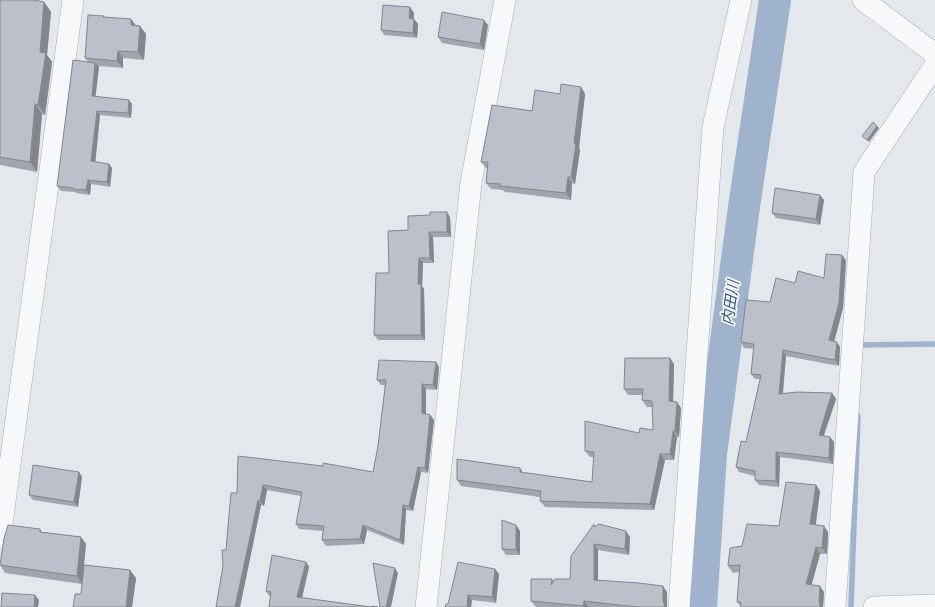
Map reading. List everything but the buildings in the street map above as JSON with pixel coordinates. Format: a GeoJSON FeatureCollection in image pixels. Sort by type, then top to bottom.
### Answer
{"type":"FeatureCollection","features":[{"type":"Feature","properties":{"kind":"street"},"geometry":{"type":"LineString","coordinates":[[0,538],[73,0]]}},
{"type":"Feature","properties":{"kind":"street"},"geometry":{"type":"LineString","coordinates":[[426,607],[471,183],[505,0]]}},
{"type":"Feature","properties":{"kind":"street"},"geometry":{"type":"LineString","coordinates":[[679,607],[713,127],[741,0]]}},
{"type":"Feature","properties":{"kind":"street"},"geometry":{"type":"LineString","coordinates":[[863,0],[935,54]]}},
{"type":"Feature","properties":{"kind":"street"},"geometry":{"type":"LineString","coordinates":[[835,607],[864,172],[935,65]]}},
{"type":"Feature","properties":{"kind":"street"},"geometry":{"type":"LineString","coordinates":[[874,607],[935,605]]}},
{"type":"Feature","properties":{"kind":"waterway","name":"内田川"},"geometry":{"type":"LineString","coordinates":[[701,607],[711,454],[744,207],[775,0]]}},
{"type":"Feature","properties":{"kind":"waterway"},"geometry":{"type":"LineString","coordinates":[[860,348],[861,345],[935,344]]}},
{"type":"Feature","properties":{"kind":"waterway"},"geometry":{"type":"LineString","coordinates":[[851,607],[858,416]]}}]}
